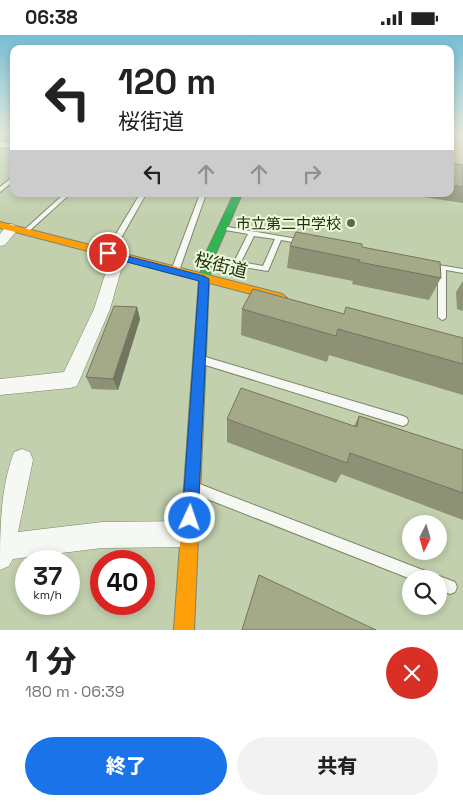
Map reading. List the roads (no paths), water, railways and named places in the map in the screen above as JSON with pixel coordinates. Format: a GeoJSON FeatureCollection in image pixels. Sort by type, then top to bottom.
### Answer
{"type":"FeatureCollection","features":[{"type":"Feature","properties":{"kind":"street"},"geometry":{"type":"LineString","coordinates":[[184,630],[204,279],[210,255],[237,197]]}},
{"type":"Feature","properties":{"kind":"street"},"geometry":{"type":"LineString","coordinates":[[0,242],[12,228]]}},
{"type":"Feature","properties":{"kind":"street","name":"桜街道"},"geometry":{"type":"LineString","coordinates":[[12,228],[290,301]]}},
{"type":"Feature","properties":{"kind":"street"},"geometry":{"type":"LineString","coordinates":[[0,387],[70,381],[102,309],[113,255]]}},
{"type":"Feature","properties":{"kind":"street"},"geometry":{"type":"LineString","coordinates":[[22,460],[1,552],[102,535],[189,534]]}},
{"type":"Feature","properties":{"kind":"lane"},"geometry":{"type":"LineString","coordinates":[[0,190],[10,181]]}},
{"type":"Feature","properties":{"kind":"lane"},"geometry":{"type":"LineString","coordinates":[[12,228],[62,197]]}},
{"type":"Feature","properties":{"kind":"lane"},"geometry":{"type":"LineString","coordinates":[[113,255],[142,197]]}},
{"type":"Feature","properties":{"kind":"lane"},"geometry":{"type":"LineString","coordinates":[[175,271],[203,197]]}},
{"type":"Feature","properties":{"kind":"lane"},"geometry":{"type":"LineString","coordinates":[[222,228],[307,243]]}},
{"type":"Feature","properties":{"kind":"lane"},"geometry":{"type":"LineString","coordinates":[[252,233],[237,263],[265,269],[278,238]]}},
{"type":"Feature","properties":{"kind":"lane"},"geometry":{"type":"LineString","coordinates":[[423,263],[463,271]]}},
{"type":"Feature","properties":{"kind":"lane"},"geometry":{"type":"LineString","coordinates":[[442,267],[442,317]]}},
{"type":"Feature","properties":{"kind":"lane"},"geometry":{"type":"LineString","coordinates":[[200,359],[403,421]]}},
{"type":"Feature","properties":{"kind":"lane"},"geometry":{"type":"LineString","coordinates":[[192,487],[405,570]]}},
{"type":"Feature","properties":{"kind":"place","name":"市立第二中学校"},"geometry":{"type":"Point","coordinates":[351,223]}}]}
